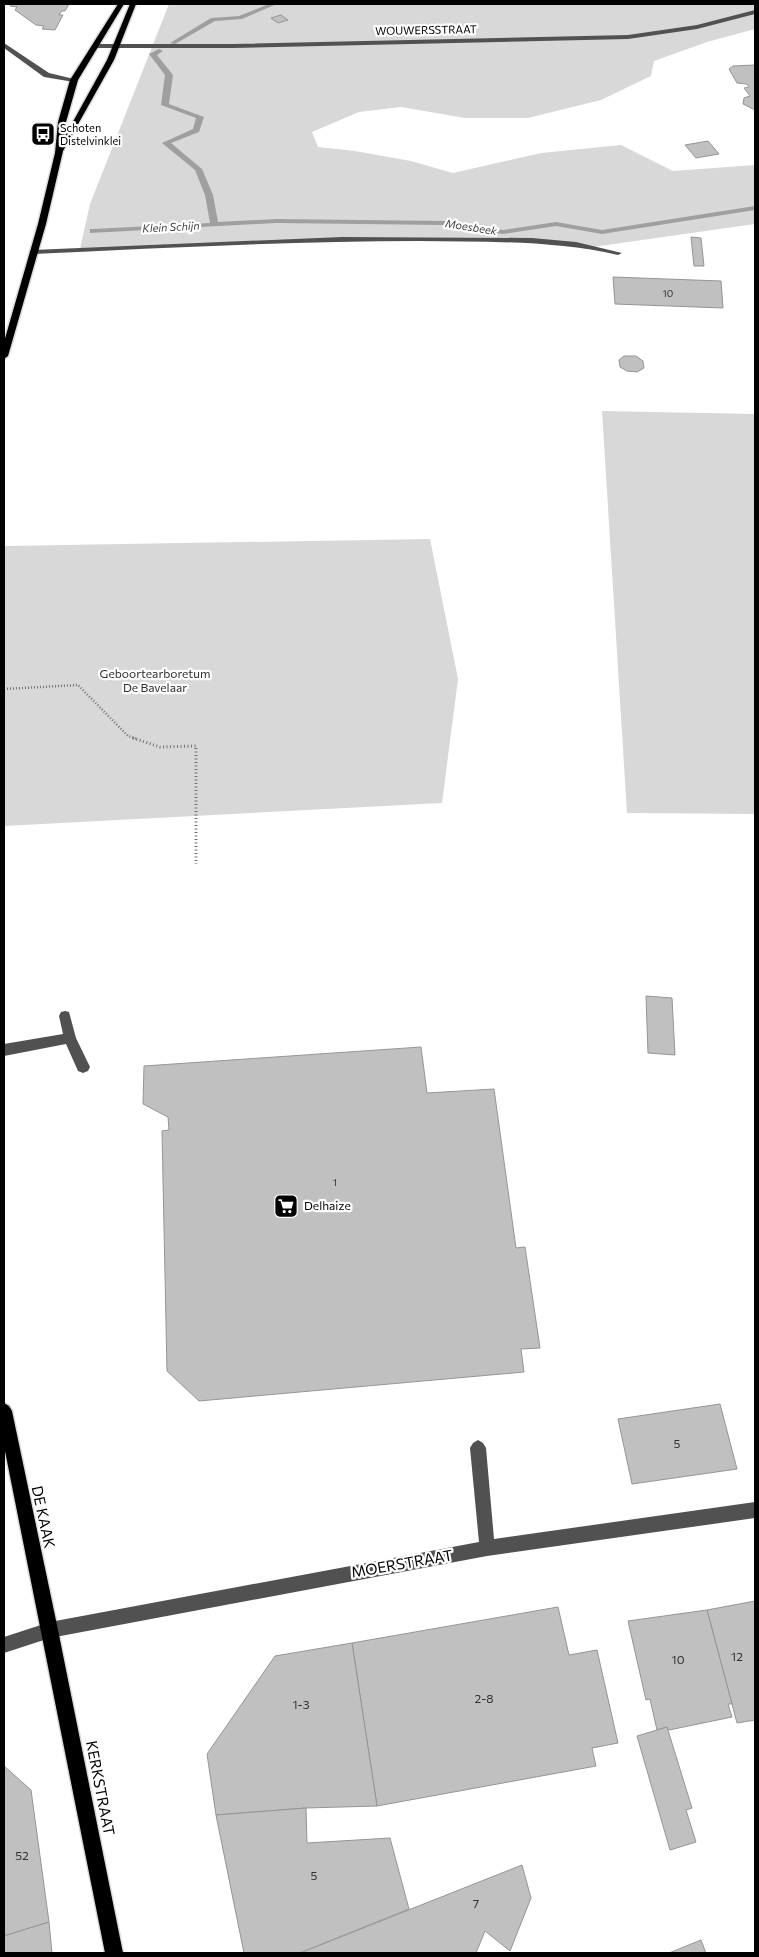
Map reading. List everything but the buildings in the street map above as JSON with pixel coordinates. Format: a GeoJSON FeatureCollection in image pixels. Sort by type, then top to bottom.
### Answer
{"type":"FeatureCollection","features":[{"type":"Feature","properties":{"kind":"main road"},"geometry":{"type":"LineString","coordinates":[[4,356],[42,224],[59,154],[62,122],[74,80],[121,4]]}},
{"type":"Feature","properties":{"kind":"main road"},"geometry":{"type":"LineString","coordinates":[[59,154],[117,47],[133,4]]}},
{"type":"Feature","properties":{"kind":"main road","name":"DE KAAK"},"geometry":{"type":"LineString","coordinates":[[4,1411],[50,1630]]}},
{"type":"Feature","properties":{"kind":"main road","name":"KERKSTRAAT"},"geometry":{"type":"LineString","coordinates":[[50,1630],[114,1953]]}},
{"type":"Feature","properties":{"kind":"street","name":"WOUWERSSTRAAT"},"geometry":{"type":"LineString","coordinates":[[95,46],[628,37],[697,27],[755,12]]}},
{"type":"Feature","properties":{"kind":"street"},"geometry":{"type":"LineString","coordinates":[[4,45],[47,75],[74,80]]}},
{"type":"Feature","properties":{"kind":"street"},"geometry":{"type":"LineString","coordinates":[[34,252],[279,240],[391,238],[523,240],[593,246],[618,253]]}},
{"type":"Feature","properties":{"kind":"street"},"geometry":{"type":"LineString","coordinates":[[65,1016],[70,1038],[83,1067]]}},
{"type":"Feature","properties":{"kind":"street"},"geometry":{"type":"LineString","coordinates":[[4,1050],[70,1038]]}},
{"type":"Feature","properties":{"kind":"street"},"geometry":{"type":"LineString","coordinates":[[478,1448],[487,1548]]}},
{"type":"Feature","properties":{"kind":"street","name":"MOERSTRAAT"},"geometry":{"type":"LineString","coordinates":[[4,1645],[50,1630],[195,1601],[487,1548],[755,1510]]}},
{"type":"Feature","properties":{"kind":"path"},"geometry":{"type":"LineString","coordinates":[[4,689],[78,685],[128,736],[160,747],[196,746],[196,864]]}},
{"type":"Feature","properties":{"kind":"green space"},"geometry":{"type":"Polygon","coordinates":[[[169,4],[755,4],[755,29],[707,42],[654,61],[651,76],[601,100],[528,118],[465,118],[401,107],[359,112],[312,132],[318,147],[355,151],[411,161],[453,173],[541,153],[621,145],[673,171],[755,165],[755,224],[593,247],[523,241],[391,238],[80,249],[90,204],[169,4]]]}},
{"type":"Feature","properties":{"kind":"green space"},"geometry":{"type":"Polygon","coordinates":[[[602,411],[755,414],[755,814],[627,813],[602,411]]]}},
{"type":"Feature","properties":{"kind":"green space","name":"Geboortearboretum De Bavelaar"},"geometry":{"type":"Polygon","coordinates":[[[430,539],[458,679],[442,803],[4,826],[4,546],[430,539]]]}},
{"type":"Feature","properties":{"kind":"waterway","name":"Klein Schijn"},"geometry":{"type":"LineString","coordinates":[[173,43],[213,19],[240,18],[274,4]]}},
{"type":"Feature","properties":{"kind":"waterway","name":"Klein Schijn"},"geometry":{"type":"LineString","coordinates":[[159,51],[153,54],[169,75],[165,105],[200,117],[196,130],[166,143],[198,169],[209,195],[214,225]]}},
{"type":"Feature","properties":{"kind":"waterway","name":"Moesbeek"},"geometry":{"type":"LineString","coordinates":[[214,225],[276,221],[445,223],[503,232],[556,224],[602,232],[755,208]]}},
{"type":"Feature","properties":{"kind":"waterway","name":"Klein Schijn"},"geometry":{"type":"LineString","coordinates":[[93,231],[214,225]]}},
{"type":"Feature","properties":{"kind":"place","name":"Schoten Distelvinklei"},"geometry":{"type":"Point","coordinates":[43,134]}},
{"type":"Feature","properties":{"kind":"place","name":"Delhaize"},"geometry":{"type":"Point","coordinates":[286,1206]}}]}
